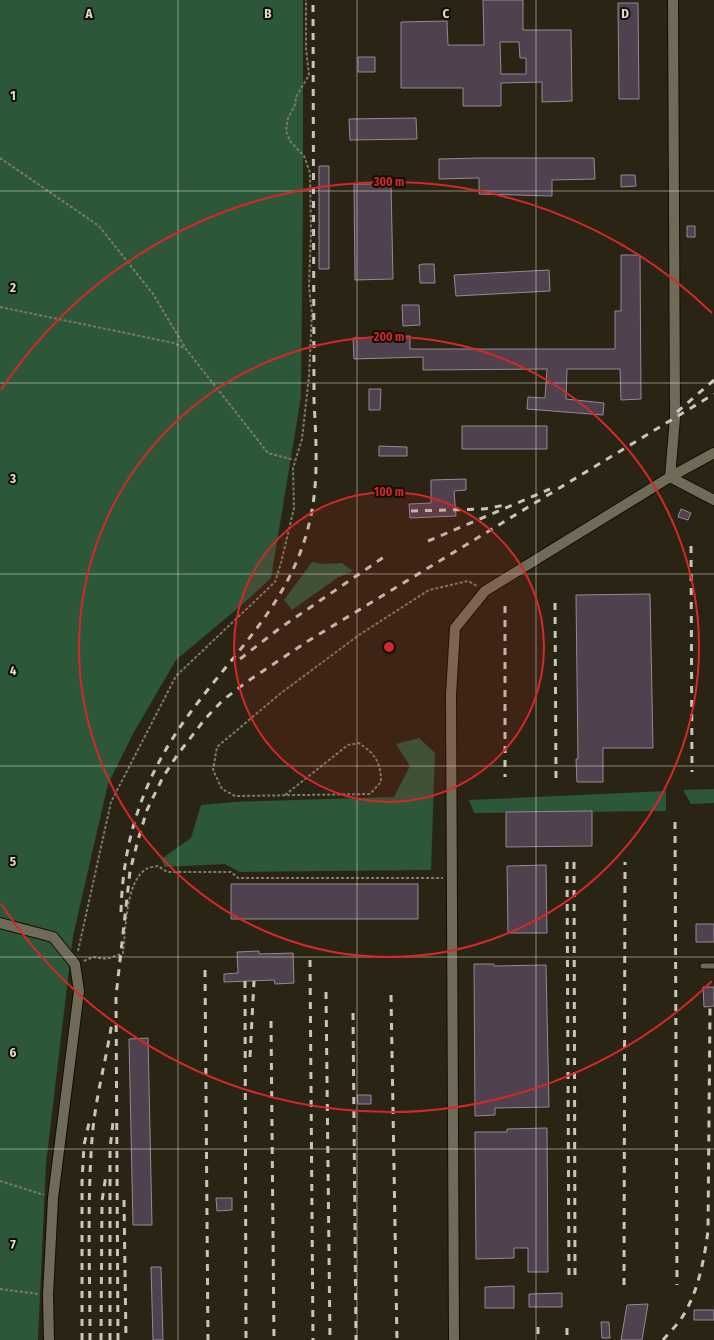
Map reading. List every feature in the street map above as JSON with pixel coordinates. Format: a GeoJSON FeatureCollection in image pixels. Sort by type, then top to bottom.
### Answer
{"type":"FeatureCollection","features":[{"type":"Feature","properties":{"kind":"street"},"geometry":{"type":"LineString","coordinates":[[670,477],[675,418],[673,0]]}},
{"type":"Feature","properties":{"kind":"street"},"geometry":{"type":"LineString","coordinates":[[454,1340],[451,695],[455,628],[485,591],[670,477],[714,453]]}},
{"type":"Feature","properties":{"kind":"street"},"geometry":{"type":"LineString","coordinates":[[670,477],[714,500]]}},
{"type":"Feature","properties":{"kind":"street"},"geometry":{"type":"LineString","coordinates":[[0,923],[53,937],[75,964],[79,991],[53,1198],[48,1295],[49,1340]]}},
{"type":"Feature","properties":{"kind":"lane"},"geometry":{"type":"LineString","coordinates":[[703,966],[714,966]]}},
{"type":"Feature","properties":{"kind":"path"},"geometry":{"type":"LineString","coordinates":[[75,964],[111,802],[176,676],[275,582],[281,563],[294,508],[292,489],[294,460],[302,439],[309,376],[311,332],[309,287],[311,232],[309,167],[304,156],[290,141],[286,125],[290,113],[295,105],[296,97],[309,75],[310,69],[306,49],[306,0]]}},
{"type":"Feature","properties":{"kind":"path"},"geometry":{"type":"LineString","coordinates":[[0,158],[99,226],[153,294],[186,349],[268,453],[294,460]]}},
{"type":"Feature","properties":{"kind":"path"},"geometry":{"type":"LineString","coordinates":[[0,307],[174,343],[186,349]]}},
{"type":"Feature","properties":{"kind":"path"},"geometry":{"type":"LineString","coordinates":[[285,795],[348,744],[359,743],[372,752],[381,769],[381,782],[370,794],[235,796],[222,789],[213,770],[217,747],[281,694],[359,635],[429,590],[468,581],[485,591]]}},
{"type":"Feature","properties":{"kind":"path"},"geometry":{"type":"LineString","coordinates":[[75,964],[93,957],[107,959],[123,953],[130,894],[136,880],[146,869],[158,866],[167,872],[231,872],[238,878],[452,878]]}},
{"type":"Feature","properties":{"kind":"path"},"geometry":{"type":"LineString","coordinates":[[0,1181],[53,1198]]}},
{"type":"Feature","properties":{"kind":"path"},"geometry":{"type":"LineString","coordinates":[[0,1289],[48,1295]]}},
{"type":"Feature","properties":{"kind":"green space"},"geometry":{"type":"Polygon","coordinates":[[[0,0],[303,0],[301,397],[271,578],[244,603],[176,660],[134,732],[108,784],[73,936],[46,1164],[38,1340],[0,1340],[0,0]]]}},
{"type":"Feature","properties":{"kind":"green space"},"geometry":{"type":"Polygon","coordinates":[[[312,562],[324,564],[342,563],[353,571],[337,578],[292,610],[284,600],[312,562]]]}},
{"type":"Feature","properties":{"kind":"green space"},"geometry":{"type":"Polygon","coordinates":[[[419,738],[435,753],[431,870],[240,872],[225,864],[165,867],[161,859],[191,838],[201,805],[233,802],[394,797],[410,766],[396,744],[419,738]]]}},
{"type":"Feature","properties":{"kind":"green space"},"geometry":{"type":"Polygon","coordinates":[[[714,789],[714,803],[691,804],[683,790],[714,789]]]}},
{"type":"Feature","properties":{"kind":"green space"},"geometry":{"type":"Polygon","coordinates":[[[666,791],[666,811],[474,813],[469,800],[666,791]]]}},
{"type":"Feature","properties":{"kind":"building"},"geometry":{"type":"Polygon","coordinates":[[[483,0],[523,0],[523,30],[571,30],[572,101],[542,102],[542,82],[501,83],[501,106],[463,106],[463,88],[401,88],[401,22],[447,21],[448,45],[484,45],[483,0]],[[500,42],[501,74],[526,74],[526,58],[520,58],[519,42],[500,42]]]}},
{"type":"Feature","properties":{"kind":"building"},"geometry":{"type":"Polygon","coordinates":[[[618,3],[638,3],[639,99],[619,99],[618,3]]]}},
{"type":"Feature","properties":{"kind":"building"},"geometry":{"type":"Polygon","coordinates":[[[358,57],[375,57],[375,72],[358,72],[358,57]]]}},
{"type":"Feature","properties":{"kind":"building"},"geometry":{"type":"Polygon","coordinates":[[[416,118],[417,139],[350,140],[349,119],[416,118]]]}},
{"type":"Feature","properties":{"kind":"building"},"geometry":{"type":"Polygon","coordinates":[[[594,158],[595,179],[552,180],[552,196],[479,194],[479,178],[439,179],[439,159],[594,158]]]}},
{"type":"Feature","properties":{"kind":"building"},"geometry":{"type":"Polygon","coordinates":[[[319,166],[329,166],[329,269],[319,269],[319,166]]]}},
{"type":"Feature","properties":{"kind":"building"},"geometry":{"type":"Polygon","coordinates":[[[621,175],[635,175],[636,186],[621,187],[621,175]]]}},
{"type":"Feature","properties":{"kind":"building"},"geometry":{"type":"Polygon","coordinates":[[[354,184],[391,184],[393,279],[355,280],[354,184]]]}},
{"type":"Feature","properties":{"kind":"building"},"geometry":{"type":"Polygon","coordinates":[[[687,226],[695,226],[695,237],[687,237],[687,226]]]}},
{"type":"Feature","properties":{"kind":"building"},"geometry":{"type":"Polygon","coordinates":[[[621,255],[640,255],[641,399],[621,400],[620,369],[567,369],[566,399],[604,403],[603,415],[527,409],[528,397],[545,398],[547,369],[423,370],[423,357],[354,359],[353,338],[410,336],[410,349],[615,349],[615,311],[621,311],[621,255]]]}},
{"type":"Feature","properties":{"kind":"building"},"geometry":{"type":"Polygon","coordinates":[[[434,264],[435,283],[420,283],[419,265],[434,264]]]}},
{"type":"Feature","properties":{"kind":"building"},"geometry":{"type":"Polygon","coordinates":[[[549,270],[550,291],[456,296],[454,275],[549,270]]]}},
{"type":"Feature","properties":{"kind":"building"},"geometry":{"type":"Polygon","coordinates":[[[402,305],[419,305],[420,325],[403,326],[402,305]]]}},
{"type":"Feature","properties":{"kind":"building"},"geometry":{"type":"Polygon","coordinates":[[[369,389],[381,389],[380,410],[369,410],[369,389]]]}},
{"type":"Feature","properties":{"kind":"building"},"geometry":{"type":"Polygon","coordinates":[[[462,426],[547,426],[547,449],[462,449],[462,426]]]}},
{"type":"Feature","properties":{"kind":"building"},"geometry":{"type":"Polygon","coordinates":[[[379,446],[407,447],[407,456],[379,456],[379,446]]]}},
{"type":"Feature","properties":{"kind":"building"},"geometry":{"type":"Polygon","coordinates":[[[466,479],[466,490],[454,491],[456,516],[410,518],[409,504],[431,503],[431,480],[466,479]]]}},
{"type":"Feature","properties":{"kind":"building"},"geometry":{"type":"Polygon","coordinates":[[[681,509],[691,513],[688,520],[678,517],[681,509]]]}},
{"type":"Feature","properties":{"kind":"building"},"geometry":{"type":"Polygon","coordinates":[[[650,594],[653,748],[603,748],[603,782],[577,782],[576,595],[650,594]]]}},
{"type":"Feature","properties":{"kind":"building"},"geometry":{"type":"Polygon","coordinates":[[[592,811],[592,846],[506,847],[506,812],[592,811]]]}},
{"type":"Feature","properties":{"kind":"building"},"geometry":{"type":"Polygon","coordinates":[[[546,865],[547,933],[508,933],[507,866],[546,865]]]}},
{"type":"Feature","properties":{"kind":"building"},"geometry":{"type":"Polygon","coordinates":[[[231,884],[418,884],[418,919],[231,919],[231,884]]]}},
{"type":"Feature","properties":{"kind":"building"},"geometry":{"type":"Polygon","coordinates":[[[696,924],[714,924],[714,942],[696,942],[696,924]]]}},
{"type":"Feature","properties":{"kind":"building"},"geometry":{"type":"Polygon","coordinates":[[[259,951],[259,954],[293,953],[294,983],[275,984],[274,980],[224,982],[224,974],[238,973],[237,952],[259,951]]]}},
{"type":"Feature","properties":{"kind":"building"},"geometry":{"type":"Polygon","coordinates":[[[474,964],[494,964],[494,966],[546,965],[549,1107],[495,1108],[495,1115],[475,1116],[474,964]]]}},
{"type":"Feature","properties":{"kind":"building"},"geometry":{"type":"Polygon","coordinates":[[[703,987],[714,987],[714,1006],[704,1007],[703,987]]]}},
{"type":"Feature","properties":{"kind":"building"},"geometry":{"type":"Polygon","coordinates":[[[148,1038],[152,1225],[133,1225],[129,1039],[148,1038]]]}},
{"type":"Feature","properties":{"kind":"building"},"geometry":{"type":"Polygon","coordinates":[[[357,1095],[371,1095],[371,1104],[358,1104],[357,1095]]]}},
{"type":"Feature","properties":{"kind":"building"},"geometry":{"type":"Polygon","coordinates":[[[547,1128],[548,1272],[528,1272],[528,1248],[514,1248],[514,1258],[476,1259],[475,1132],[507,1132],[507,1129],[547,1128]]]}},
{"type":"Feature","properties":{"kind":"building"},"geometry":{"type":"Polygon","coordinates":[[[216,1198],[232,1198],[232,1210],[217,1211],[216,1198]]]}},
{"type":"Feature","properties":{"kind":"building"},"geometry":{"type":"Polygon","coordinates":[[[151,1267],[161,1267],[163,1340],[153,1340],[151,1267]]]}},
{"type":"Feature","properties":{"kind":"building"},"geometry":{"type":"Polygon","coordinates":[[[514,1286],[514,1308],[485,1308],[485,1287],[514,1286]]]}},
{"type":"Feature","properties":{"kind":"building"},"geometry":{"type":"Polygon","coordinates":[[[562,1293],[562,1307],[529,1307],[529,1294],[562,1293]]]}},
{"type":"Feature","properties":{"kind":"building"},"geometry":{"type":"Polygon","coordinates":[[[648,1304],[642,1340],[621,1340],[627,1305],[648,1304]]]}},
{"type":"Feature","properties":{"kind":"building"},"geometry":{"type":"Polygon","coordinates":[[[694,1310],[714,1310],[714,1320],[694,1320],[694,1310]]]}},
{"type":"Feature","properties":{"kind":"building"},"geometry":{"type":"Polygon","coordinates":[[[601,1322],[609,1322],[610,1338],[602,1338],[601,1322]]]}},
{"type":"Feature","properties":{"kind":"railway"},"geometry":{"type":"LineString","coordinates":[[121,912],[126,857],[139,807],[149,783],[174,736],[276,600],[302,549],[310,520],[316,475],[314,400],[313,0]]}},
{"type":"Feature","properties":{"kind":"railway"},"geometry":{"type":"LineString","coordinates":[[677,412],[714,380]]}},
{"type":"Feature","properties":{"kind":"railway"},"geometry":{"type":"LineString","coordinates":[[118,1340],[116,996],[130,871],[147,810],[163,777],[178,754],[205,719],[223,700],[248,681],[308,641],[714,394]]}},
{"type":"Feature","properties":{"kind":"railway"},"geometry":{"type":"LineString","coordinates":[[428,541],[550,489]]}},
{"type":"Feature","properties":{"kind":"railway"},"geometry":{"type":"LineString","coordinates":[[411,511],[484,509],[505,505]]}},
{"type":"Feature","properties":{"kind":"railway"},"geometry":{"type":"LineString","coordinates":[[691,546],[692,772]]}},
{"type":"Feature","properties":{"kind":"railway"},"geometry":{"type":"LineString","coordinates":[[240,659],[280,628],[384,557]]}},
{"type":"Feature","properties":{"kind":"railway"},"geometry":{"type":"LineString","coordinates":[[555,603],[556,778]]}},
{"type":"Feature","properties":{"kind":"railway"},"geometry":{"type":"LineString","coordinates":[[505,606],[505,777]]}},
{"type":"Feature","properties":{"kind":"railway"},"geometry":{"type":"LineString","coordinates":[[675,822],[677,1285]]}},
{"type":"Feature","properties":{"kind":"railway"},"geometry":{"type":"LineString","coordinates":[[567,862],[569,1282]]}},
{"type":"Feature","properties":{"kind":"railway"},"geometry":{"type":"LineString","coordinates":[[574,862],[575,1280]]}},
{"type":"Feature","properties":{"kind":"railway"},"geometry":{"type":"LineString","coordinates":[[624,1285],[625,862]]}},
{"type":"Feature","properties":{"kind":"railway"},"geometry":{"type":"LineString","coordinates":[[310,960],[313,1340]]}},
{"type":"Feature","properties":{"kind":"railway"},"geometry":{"type":"LineString","coordinates":[[205,970],[208,1340]]}},
{"type":"Feature","properties":{"kind":"railway"},"geometry":{"type":"LineString","coordinates":[[245,981],[246,1340]]}},
{"type":"Feature","properties":{"kind":"railway"},"geometry":{"type":"LineString","coordinates":[[250,1057],[254,981]]}},
{"type":"Feature","properties":{"kind":"railway"},"geometry":{"type":"LineString","coordinates":[[326,992],[330,1340]]}},
{"type":"Feature","properties":{"kind":"railway"},"geometry":{"type":"LineString","coordinates":[[391,995],[397,1340]]}},
{"type":"Feature","properties":{"kind":"railway"},"geometry":{"type":"LineString","coordinates":[[663,1340],[681,1319],[692,1298],[702,1265],[708,1231],[710,1008]]}},
{"type":"Feature","properties":{"kind":"railway"},"geometry":{"type":"LineString","coordinates":[[353,1013],[356,1340]]}},
{"type":"Feature","properties":{"kind":"railway"},"geometry":{"type":"LineString","coordinates":[[271,1021],[274,1340]]}},
{"type":"Feature","properties":{"kind":"railway"},"geometry":{"type":"LineString","coordinates":[[90,1340],[90,1164],[93,1124],[112,1022]]}},
{"type":"Feature","properties":{"kind":"railway"},"geometry":{"type":"LineString","coordinates":[[110,1340],[110,1149],[113,1122]]}},
{"type":"Feature","properties":{"kind":"railway"},"geometry":{"type":"LineString","coordinates":[[82,1340],[82,1182],[84,1145],[89,1123]]}},
{"type":"Feature","properties":{"kind":"railway"},"geometry":{"type":"LineString","coordinates":[[101,1340],[102,1201],[106,1175]]}},
{"type":"Feature","properties":{"kind":"railway"},"geometry":{"type":"LineString","coordinates":[[124,1200],[126,1340]]}},
{"type":"Feature","properties":{"kind":"railway"},"geometry":{"type":"LineString","coordinates":[[538,1327],[538,1340]]}},
{"type":"Feature","properties":{"kind":"railway"},"geometry":{"type":"LineString","coordinates":[[567,1328],[567,1340]]}}]}
